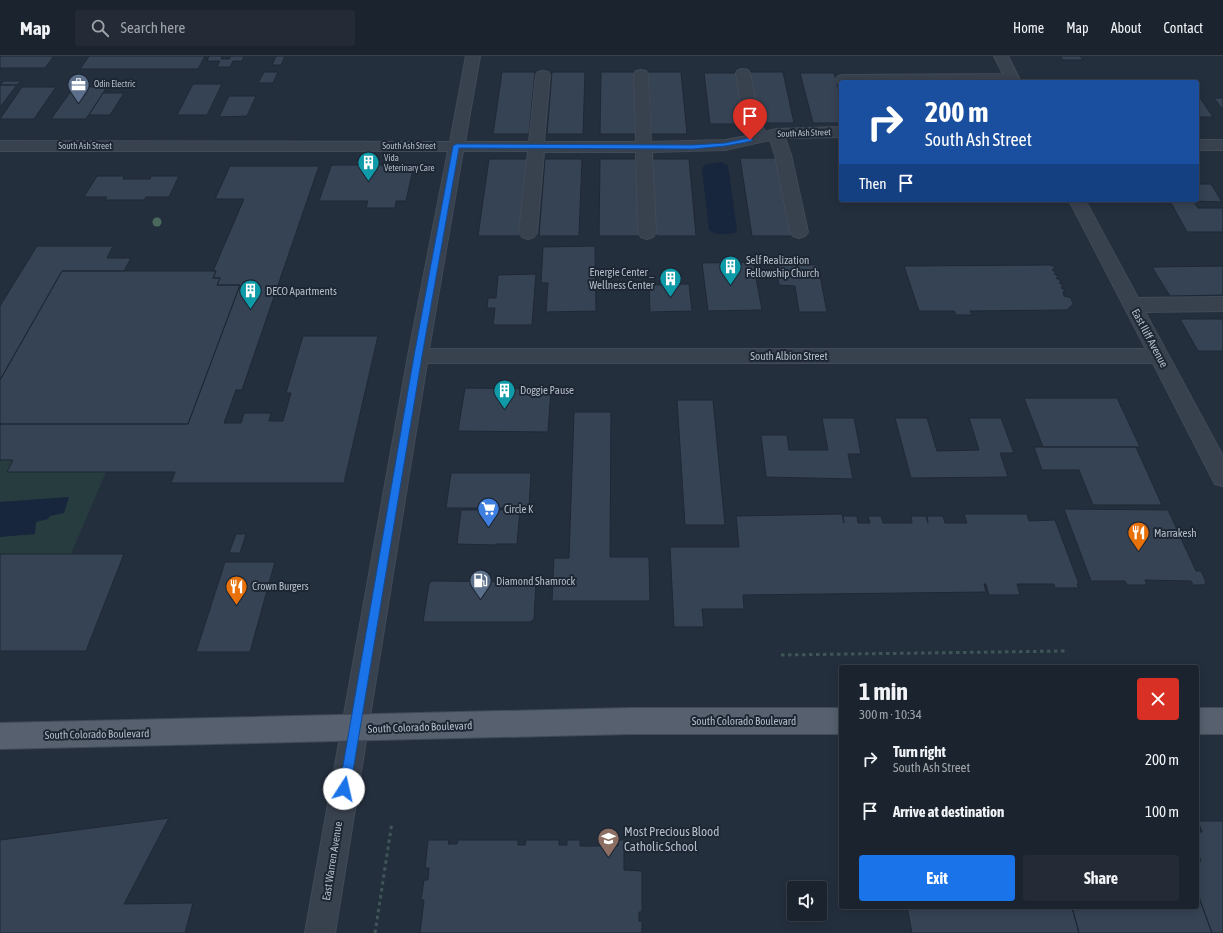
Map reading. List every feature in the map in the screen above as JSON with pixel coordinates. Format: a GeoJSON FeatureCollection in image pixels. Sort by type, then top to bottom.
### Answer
{"type":"FeatureCollection","features":[{"type":"Feature","properties":{"kind":"main road","name":"South Colorado Boulevard"},"geometry":{"type":"LineString","coordinates":[[0,736],[644,721],[839,721]]}},
{"type":"Feature","properties":{"kind":"main road"},"geometry":{"type":"LineString","coordinates":[[1199,721],[1223,721]]}},
{"type":"Feature","properties":{"kind":"street","name":"East Warren Avenue"},"geometry":{"type":"LineString","coordinates":[[320,933],[418,356],[473,56]]}},
{"type":"Feature","properties":{"kind":"street"},"geometry":{"type":"LineString","coordinates":[[843,80],[1013,80],[1001,56]]}},
{"type":"Feature","properties":{"kind":"street"},"geometry":{"type":"LineString","coordinates":[[742,73],[751,120],[768,135],[783,155],[799,232]]}},
{"type":"Feature","properties":{"kind":"street"},"geometry":{"type":"LineString","coordinates":[[641,74],[647,233]]}},
{"type":"Feature","properties":{"kind":"street"},"geometry":{"type":"LineString","coordinates":[[528,233],[543,75]]}},
{"type":"Feature","properties":{"kind":"street","name":"South Ash Street"},"geometry":{"type":"LineString","coordinates":[[0,146],[710,146],[739,142],[768,135],[839,132]]}},
{"type":"Feature","properties":{"kind":"street"},"geometry":{"type":"LineString","coordinates":[[1199,144],[1223,144]]}},
{"type":"Feature","properties":{"kind":"street","name":"East Iliff Avenue"},"geometry":{"type":"LineString","coordinates":[[1078,202],[1223,477]]}},
{"type":"Feature","properties":{"kind":"street"},"geometry":{"type":"LineString","coordinates":[[1132,305],[1223,304]]}},
{"type":"Feature","properties":{"kind":"street","name":"South Albion Street"},"geometry":{"type":"LineString","coordinates":[[418,356],[1159,356]]}},
{"type":"Feature","properties":{"kind":"path"},"geometry":{"type":"LineString","coordinates":[[781,655],[1066,651]]}},
{"type":"Feature","properties":{"kind":"path"},"geometry":{"type":"LineString","coordinates":[[375,933],[392,822]]}},
{"type":"Feature","properties":{"kind":"green space"},"geometry":{"type":"Polygon","coordinates":[[[0,460],[13,460],[7,472],[106,472],[71,554],[0,554],[0,460]]]}},
{"type":"Feature","properties":{"kind":"water"},"geometry":{"type":"Polygon","coordinates":[[[722,162],[728,166],[737,230],[735,233],[718,234],[709,230],[702,169],[707,164],[722,162]]]}},
{"type":"Feature","properties":{"kind":"water"},"geometry":{"type":"Polygon","coordinates":[[[69,497],[64,513],[50,516],[48,519],[36,522],[35,534],[0,537],[0,502],[69,497]]]}},
{"type":"Feature","properties":{"kind":"building"},"geometry":{"type":"Polygon","coordinates":[[[0,56],[54,56],[45,68],[0,68],[0,56]]]}},
{"type":"Feature","properties":{"kind":"building"},"geometry":{"type":"Polygon","coordinates":[[[89,56],[205,56],[198,69],[80,69],[89,56]]]}},
{"type":"Feature","properties":{"kind":"building"},"geometry":{"type":"Polygon","coordinates":[[[209,56],[222,56],[221,59],[229,59],[231,56],[244,56],[242,61],[233,61],[230,67],[217,67],[220,61],[207,61],[209,56]]]}},
{"type":"Feature","properties":{"kind":"building"},"geometry":{"type":"Polygon","coordinates":[[[276,56],[285,56],[281,65],[272,65],[276,56]]]}},
{"type":"Feature","properties":{"kind":"building"},"geometry":{"type":"Polygon","coordinates":[[[1060,56],[1080,56],[1083,60],[1063,60],[1060,56]]]}},
{"type":"Feature","properties":{"kind":"building"},"geometry":{"type":"Polygon","coordinates":[[[264,72],[278,72],[273,83],[258,83],[264,72]]]}},
{"type":"Feature","properties":{"kind":"building"},"geometry":{"type":"Polygon","coordinates":[[[502,72],[535,72],[529,134],[493,134],[502,72]]]}},
{"type":"Feature","properties":{"kind":"building"},"geometry":{"type":"Polygon","coordinates":[[[552,72],[585,72],[583,134],[547,134],[552,72]]]}},
{"type":"Feature","properties":{"kind":"building"},"geometry":{"type":"Polygon","coordinates":[[[601,72],[634,72],[636,134],[600,134],[601,72]]]}},
{"type":"Feature","properties":{"kind":"building"},"geometry":{"type":"Polygon","coordinates":[[[648,72],[681,72],[687,134],[651,134],[648,72]]]}},
{"type":"Feature","properties":{"kind":"building"},"geometry":{"type":"Polygon","coordinates":[[[749,72],[783,72],[794,123],[758,123],[749,72]]]}},
{"type":"Feature","properties":{"kind":"building"},"geometry":{"type":"Polygon","coordinates":[[[704,73],[737,73],[746,124],[710,124],[704,73]]]}},
{"type":"Feature","properties":{"kind":"building"},"geometry":{"type":"Polygon","coordinates":[[[800,73],[834,73],[839,91],[839,123],[813,123],[800,73]]]}},
{"type":"Feature","properties":{"kind":"building"},"geometry":{"type":"Polygon","coordinates":[[[4,81],[21,81],[17,85],[0,85],[4,81]]]}},
{"type":"Feature","properties":{"kind":"building"},"geometry":{"type":"Polygon","coordinates":[[[193,84],[222,84],[207,115],[177,115],[193,84]]]}},
{"type":"Feature","properties":{"kind":"building"},"geometry":{"type":"Polygon","coordinates":[[[0,85],[17,85],[0,107],[0,85]]]}},
{"type":"Feature","properties":{"kind":"building"},"geometry":{"type":"Polygon","coordinates":[[[22,87],[56,87],[34,119],[0,119],[22,87]]]}},
{"type":"Feature","properties":{"kind":"building","name":"Odin Electric"},"geometry":{"type":"Polygon","coordinates":[[[74,87],[107,87],[86,119],[51,119],[74,87]]]}},
{"type":"Feature","properties":{"kind":"building"},"geometry":{"type":"Polygon","coordinates":[[[103,93],[124,93],[110,115],[89,115],[103,93]]]}},
{"type":"Feature","properties":{"kind":"building"},"geometry":{"type":"Polygon","coordinates":[[[229,96],[256,96],[247,116],[219,117],[229,96]]]}},
{"type":"Feature","properties":{"kind":"building"},"geometry":{"type":"Polygon","coordinates":[[[1199,98],[1200,98],[1213,117],[1199,117],[1199,98]]]}},
{"type":"Feature","properties":{"kind":"building"},"geometry":{"type":"Polygon","coordinates":[[[1214,98],[1223,98],[1223,110],[1214,98]]]}},
{"type":"Feature","properties":{"kind":"building"},"geometry":{"type":"Polygon","coordinates":[[[740,158],[778,158],[793,236],[752,236],[740,158]]]}},
{"type":"Feature","properties":{"kind":"building"},"geometry":{"type":"Polygon","coordinates":[[[489,159],[527,159],[519,236],[478,236],[489,159]]]}},
{"type":"Feature","properties":{"kind":"building"},"geometry":{"type":"Polygon","coordinates":[[[545,159],[582,159],[579,236],[539,236],[545,159]]]}},
{"type":"Feature","properties":{"kind":"building"},"geometry":{"type":"Polygon","coordinates":[[[600,159],[636,159],[639,236],[599,236],[600,159]]]}},
{"type":"Feature","properties":{"kind":"building"},"geometry":{"type":"Polygon","coordinates":[[[652,159],[689,159],[696,236],[656,236],[652,159]]]}},
{"type":"Feature","properties":{"kind":"building","name":"Vida Veterinary Care"},"geometry":{"type":"Polygon","coordinates":[[[414,165],[406,201],[396,201],[395,208],[366,208],[368,201],[319,201],[331,166],[414,165]]]}},
{"type":"Feature","properties":{"kind":"building","name":"DECO Apartments"},"geometry":{"type":"Polygon","coordinates":[[[230,166],[319,166],[242,390],[236,390],[224,423],[241,423],[244,413],[271,413],[269,421],[283,421],[291,393],[286,393],[303,336],[378,336],[344,483],[171,483],[175,472],[7,472],[13,460],[0,460],[0,424],[188,424],[240,285],[217,285],[220,278],[213,278],[216,271],[213,271],[244,199],[215,199],[230,166]]]}},
{"type":"Feature","properties":{"kind":"building"},"geometry":{"type":"Polygon","coordinates":[[[97,176],[124,176],[123,179],[150,179],[151,176],[179,176],[169,197],[146,197],[144,200],[105,200],[107,197],[84,197],[97,176]]]}},
{"type":"Feature","properties":{"kind":"building"},"geometry":{"type":"Polygon","coordinates":[[[1199,184],[1211,184],[1222,202],[1199,201],[1199,184]]]}},
{"type":"Feature","properties":{"kind":"building"},"geometry":{"type":"Polygon","coordinates":[[[1132,202],[1194,202],[1198,208],[1223,208],[1223,232],[1187,232],[1171,203],[1132,202]]]}},
{"type":"Feature","properties":{"kind":"building"},"geometry":{"type":"Polygon","coordinates":[[[37,246],[113,246],[107,258],[131,258],[124,271],[62,271],[0,380],[0,306],[37,246]]]}},
{"type":"Feature","properties":{"kind":"building"},"geometry":{"type":"Polygon","coordinates":[[[595,246],[596,311],[546,312],[548,283],[541,283],[543,247],[595,246]]]}},
{"type":"Feature","properties":{"kind":"building","name":"Self Realization Fellowship Church"},"geometry":{"type":"Polygon","coordinates":[[[753,262],[762,310],[708,311],[702,263],[753,262]]]}},
{"type":"Feature","properties":{"kind":"building"},"geometry":{"type":"Polygon","coordinates":[[[775,264],[818,265],[827,312],[799,312],[795,286],[779,285],[775,264]]]}},
{"type":"Feature","properties":{"kind":"building"},"geometry":{"type":"Polygon","coordinates":[[[1050,265],[1055,267],[1052,270],[1056,272],[1054,274],[1058,276],[1056,278],[1061,281],[1059,283],[1063,285],[1061,288],[1065,290],[1063,292],[1064,296],[1071,298],[1073,304],[1067,310],[970,311],[972,315],[956,315],[954,311],[919,311],[904,266],[1050,265]]]}},
{"type":"Feature","properties":{"kind":"building"},"geometry":{"type":"Polygon","coordinates":[[[1223,266],[1223,295],[1170,296],[1152,267],[1223,266]]]}},
{"type":"Feature","properties":{"kind":"building"},"geometry":{"type":"Polygon","coordinates":[[[62,271],[216,271],[213,278],[220,278],[217,285],[240,285],[188,424],[0,424],[0,380],[62,271]]]}},
{"type":"Feature","properties":{"kind":"building"},"geometry":{"type":"Polygon","coordinates":[[[536,274],[532,325],[493,325],[495,308],[487,308],[488,298],[496,298],[498,275],[536,274]]]}},
{"type":"Feature","properties":{"kind":"building","name":"Energie Center _ Wellness Center"},"geometry":{"type":"Polygon","coordinates":[[[689,284],[692,311],[650,312],[649,285],[689,284]]]}},
{"type":"Feature","properties":{"kind":"building"},"geometry":{"type":"Polygon","coordinates":[[[1180,319],[1222,319],[1223,351],[1198,351],[1180,319]]]}},
{"type":"Feature","properties":{"kind":"building","name":"Doggie Pause"},"geometry":{"type":"Polygon","coordinates":[[[465,388],[551,389],[548,432],[458,431],[465,388]]]}},
{"type":"Feature","properties":{"kind":"building"},"geometry":{"type":"Polygon","coordinates":[[[1024,398],[1117,398],[1140,447],[1043,447],[1024,398]]]}},
{"type":"Feature","properties":{"kind":"building"},"geometry":{"type":"Polygon","coordinates":[[[677,400],[713,400],[725,525],[685,525],[677,400]]]}},
{"type":"Feature","properties":{"kind":"building"},"geometry":{"type":"Polygon","coordinates":[[[574,412],[611,412],[610,557],[649,557],[650,601],[552,601],[554,558],[569,558],[574,412]]]}},
{"type":"Feature","properties":{"kind":"building"},"geometry":{"type":"Polygon","coordinates":[[[822,418],[854,418],[861,454],[848,454],[853,479],[766,477],[761,435],[787,435],[789,450],[828,450],[822,418]]]}},
{"type":"Feature","properties":{"kind":"building"},"geometry":{"type":"Polygon","coordinates":[[[895,418],[927,418],[937,451],[979,450],[969,418],[1001,418],[1014,453],[1000,453],[1008,477],[911,478],[895,418]]]}},
{"type":"Feature","properties":{"kind":"building"},"geometry":{"type":"Polygon","coordinates":[[[1034,447],[1136,447],[1162,505],[1093,505],[1079,470],[1042,470],[1034,447]]]}},
{"type":"Feature","properties":{"kind":"building"},"geometry":{"type":"Polygon","coordinates":[[[451,473],[531,473],[529,508],[446,508],[451,473]]]}},
{"type":"Feature","properties":{"kind":"building"},"geometry":{"type":"Polygon","coordinates":[[[1064,509],[1168,510],[1196,571],[1201,571],[1206,582],[1204,585],[1193,585],[1191,581],[1145,580],[1147,585],[1127,585],[1125,581],[1091,581],[1064,509]]]}},
{"type":"Feature","properties":{"kind":"building","name":"Circle K"},"geometry":{"type":"Polygon","coordinates":[[[461,510],[520,510],[517,544],[457,544],[461,510]]]}},
{"type":"Feature","properties":{"kind":"building"},"geometry":{"type":"Polygon","coordinates":[[[842,514],[844,523],[843,516],[857,516],[858,523],[870,523],[868,516],[881,516],[883,523],[912,523],[911,516],[926,516],[928,523],[927,516],[943,516],[945,523],[967,523],[964,514],[1027,514],[1029,521],[1055,520],[1079,584],[1077,584],[1079,588],[1055,588],[1054,584],[1017,584],[1020,595],[989,595],[986,584],[984,584],[986,592],[743,595],[744,609],[702,609],[704,627],[674,627],[670,547],[739,547],[736,516],[842,514]]]}},
{"type":"Feature","properties":{"kind":"building"},"geometry":{"type":"Polygon","coordinates":[[[236,534],[246,534],[240,553],[229,553],[236,534]]]}},
{"type":"Feature","properties":{"kind":"building"},"geometry":{"type":"Polygon","coordinates":[[[0,554],[124,554],[86,651],[0,651],[0,554]]]}},
{"type":"Feature","properties":{"kind":"building"},"geometry":{"type":"Polygon","coordinates":[[[225,562],[275,562],[250,652],[196,652],[225,562]]]}},
{"type":"Feature","properties":{"kind":"building","name":"Diamond Shamrock"},"geometry":{"type":"Polygon","coordinates":[[[432,581],[536,582],[534,619],[530,622],[423,622],[429,584],[432,581]]]}},
{"type":"Feature","properties":{"kind":"building"},"geometry":{"type":"Polygon","coordinates":[[[169,818],[124,904],[193,903],[185,933],[0,933],[0,840],[169,818]]]}},
{"type":"Feature","properties":{"kind":"building"},"geometry":{"type":"Polygon","coordinates":[[[1199,821],[1223,821],[1223,933],[1212,933],[1199,897],[1199,861],[1201,861],[1199,856],[1199,832],[1202,832],[1199,821]]]}},
{"type":"Feature","properties":{"kind":"building"},"geometry":{"type":"Polygon","coordinates":[[[428,840],[449,840],[448,844],[457,844],[458,840],[518,840],[518,845],[525,845],[526,840],[559,840],[559,845],[567,845],[567,840],[580,840],[580,846],[618,846],[618,840],[624,840],[624,870],[642,871],[642,912],[639,912],[639,921],[642,921],[642,933],[420,933],[424,900],[421,900],[424,880],[428,880],[429,868],[425,868],[428,840]]]}},
{"type":"Feature","properties":{"kind":"building"},"geometry":{"type":"Polygon","coordinates":[[[1199,897],[1212,933],[1079,933],[1073,909],[1199,909],[1199,897]]]}},
{"type":"Feature","properties":{"kind":"building"},"geometry":{"type":"Polygon","coordinates":[[[907,909],[1073,909],[1079,933],[912,933],[907,909]]]}},
{"type":"Feature","properties":{"kind":"place","name":"Odin Electric"},"geometry":{"type":"Point","coordinates":[79,104]}},
{"type":"Feature","properties":{"kind":"place","name":"Vida Veterinary Care"},"geometry":{"type":"Point","coordinates":[368,182]}},
{"type":"Feature","properties":{"kind":"place","name":"Self Realization Fellowship Church"},"geometry":{"type":"Point","coordinates":[731,286]}},
{"type":"Feature","properties":{"kind":"place","name":"Energie Center _ Wellness Center"},"geometry":{"type":"Point","coordinates":[670,298]}},
{"type":"Feature","properties":{"kind":"place","name":"DECO Apartments"},"geometry":{"type":"Point","coordinates":[250,310]}},
{"type":"Feature","properties":{"kind":"place","name":"Doggie Pause"},"geometry":{"type":"Point","coordinates":[505,410]}},
{"type":"Feature","properties":{"kind":"place","name":"Circle K"},"geometry":{"type":"Point","coordinates":[489,528]}},
{"type":"Feature","properties":{"kind":"place","name":"Marrakesh"},"geometry":{"type":"Point","coordinates":[1138,552]}},
{"type":"Feature","properties":{"kind":"place","name":"Diamond Shamrock"},"geometry":{"type":"Point","coordinates":[480,600]}},
{"type":"Feature","properties":{"kind":"place","name":"Crown Burgers"},"geometry":{"type":"Point","coordinates":[237,606]}},
{"type":"Feature","properties":{"kind":"place","name":"Most Precious Blood Catholic School"},"geometry":{"type":"Point","coordinates":[608,858]}},
{"type":"Feature","properties":{"kind":"route"},"geometry":{"type":"LineString","coordinates":[[344,789],[418,356],[456,146],[693,147],[750,140]]}}]}
